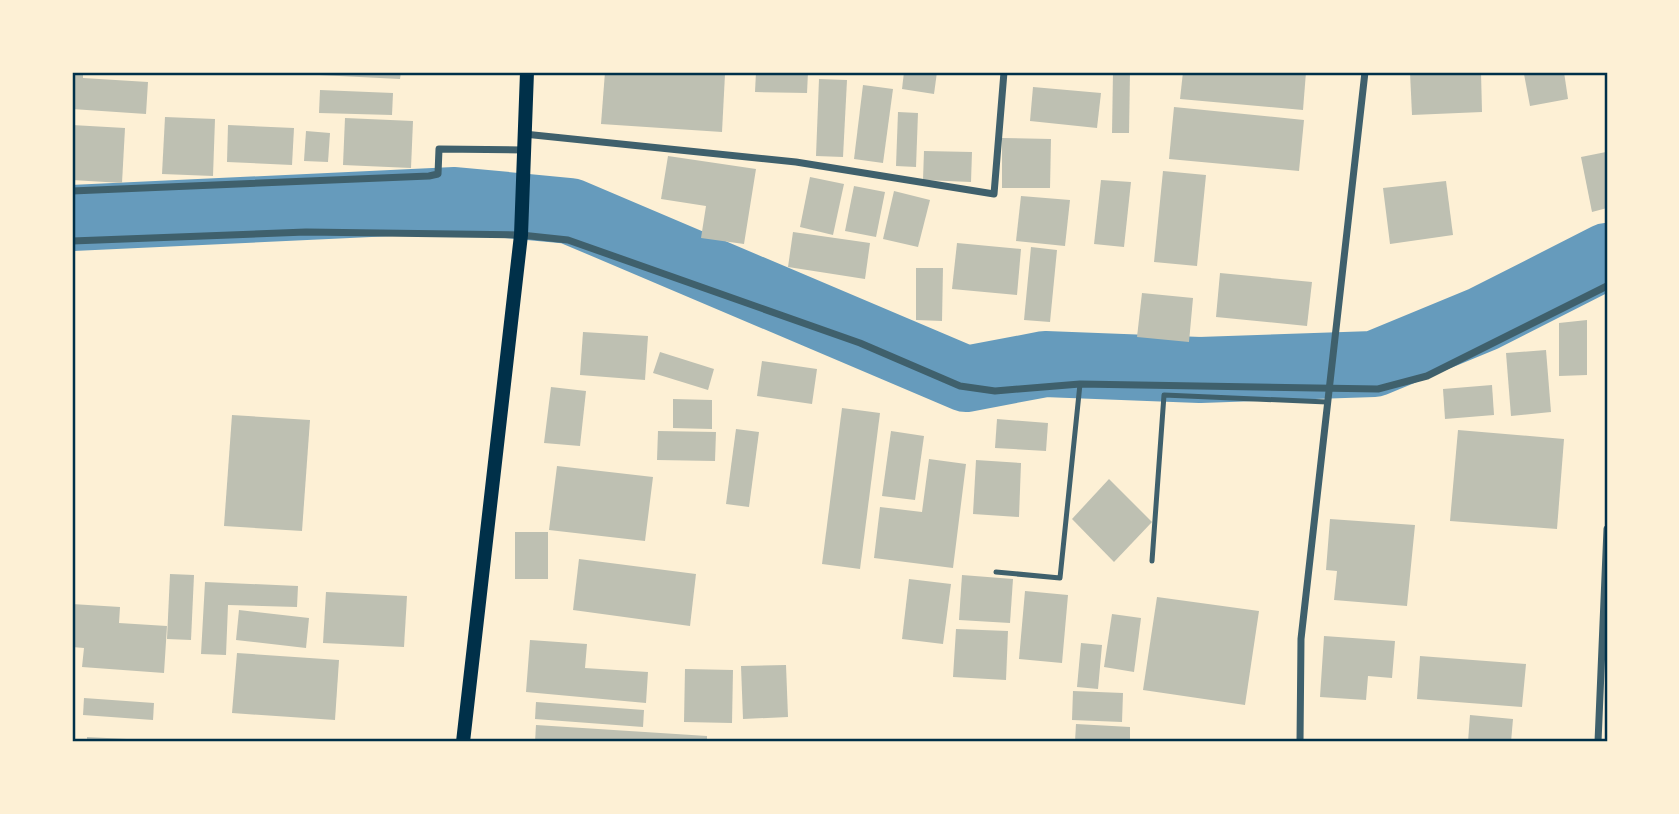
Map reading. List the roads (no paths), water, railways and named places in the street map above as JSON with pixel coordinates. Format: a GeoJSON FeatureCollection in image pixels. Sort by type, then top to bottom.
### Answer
{"type":"FeatureCollection","features":[{"type":"Feature","properties":{"kind":"main road"},"geometry":{"type":"LineString","coordinates":[[463,742],[521,231],[527,72]]}},
{"type":"Feature","properties":{"kind":"street"},"geometry":{"type":"LineString","coordinates":[[523,134],[796,162],[994,194],[1004,72]]}},
{"type":"Feature","properties":{"kind":"street"},"geometry":{"type":"LineString","coordinates":[[1300,742],[1301,639],[1365,72]]}},
{"type":"Feature","properties":{"kind":"street"},"geometry":{"type":"LineString","coordinates":[[72,191],[429,176],[438,174],[439,149],[522,153]]}},
{"type":"Feature","properties":{"kind":"street"},"geometry":{"type":"LineString","coordinates":[[72,241],[306,232],[521,231],[568,240],[860,343],[960,386],[995,391],[1080,384],[1378,389],[1427,376],[1607,286]]}},
{"type":"Feature","properties":{"kind":"street"},"geometry":{"type":"LineString","coordinates":[[1598,742],[1607,529]]}},
{"type":"Feature","properties":{"kind":"lane"},"geometry":{"type":"LineString","coordinates":[[996,572],[1060,578],[1080,384]]}},
{"type":"Feature","properties":{"kind":"lane"},"geometry":{"type":"LineString","coordinates":[[1152,561],[1164,395],[1327,402]]}},
{"type":"Feature","properties":{"kind":"waterway"},"geometry":{"type":"LineString","coordinates":[[72,218],[455,200],[570,211],[966,379],[1045,364],[1200,370],[1374,364],[1483,319],[1607,256]]}}]}
